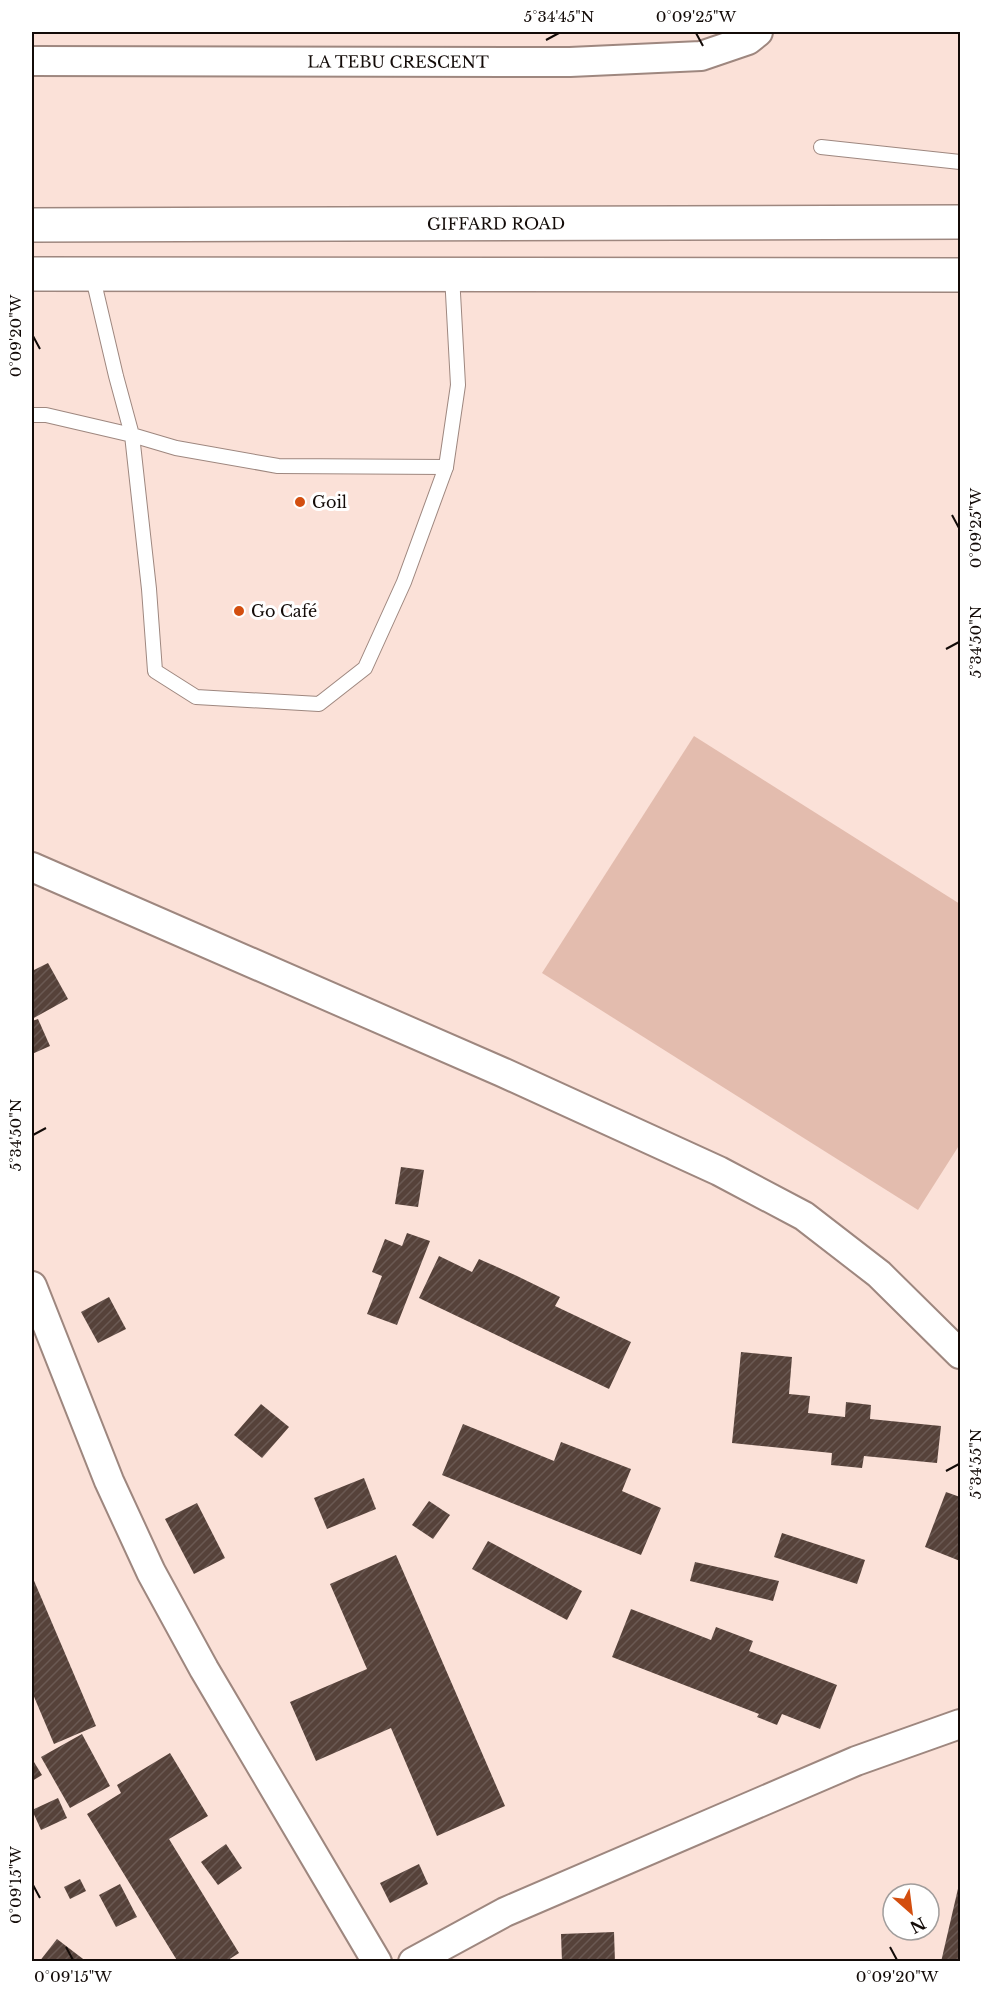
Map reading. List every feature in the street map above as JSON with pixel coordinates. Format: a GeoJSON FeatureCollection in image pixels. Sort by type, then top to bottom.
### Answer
{"type":"FeatureCollection","features":[{"type":"Feature","properties":{"kind":"main road","name":"GIFFARD ROAD"},"geometry":{"type":"LineString","coordinates":[[32,225],[960,222]]}},
{"type":"Feature","properties":{"kind":"main road"},"geometry":{"type":"LineString","coordinates":[[32,274],[960,275]]}},
{"type":"Feature","properties":{"kind":"street","name":"LA TEBU CRESCENT"},"geometry":{"type":"LineString","coordinates":[[32,61],[582,62],[700,56],[748,40],[758,32]]}},
{"type":"Feature","properties":{"kind":"street"},"geometry":{"type":"LineString","coordinates":[[32,867],[502,1072],[719,1171],[804,1216],[879,1274],[960,1354]]}},
{"type":"Feature","properties":{"kind":"street"},"geometry":{"type":"LineString","coordinates":[[32,1286],[109,1481],[151,1572],[204,1669],[377,1962]]}},
{"type":"Feature","properties":{"kind":"street"},"geometry":{"type":"LineString","coordinates":[[413,1962],[516,1908],[856,1761],[960,1724]]}},
{"type":"Feature","properties":{"kind":"lane"},"geometry":{"type":"LineString","coordinates":[[821,147],[960,162]]}},
{"type":"Feature","properties":{"kind":"lane"},"geometry":{"type":"LineString","coordinates":[[92,274],[132,435],[149,589],[155,671],[196,697],[319,704],[365,668],[404,582],[446,467],[458,385],[452,275]]}},
{"type":"Feature","properties":{"kind":"lane"},"geometry":{"type":"LineString","coordinates":[[32,415],[46,415],[176,448],[278,466],[446,467]]}},
{"type":"Feature","properties":{"kind":"shaded area"},"geometry":{"type":"Polygon","coordinates":[[[694,736],[960,904],[960,1144],[918,1210],[542,973],[694,736]]]}},
{"type":"Feature","properties":{"kind":"building"},"geometry":{"type":"Polygon","coordinates":[[[48,963],[68,999],[32,1019],[32,971],[48,963]]]}},
{"type":"Feature","properties":{"kind":"building"},"geometry":{"type":"Polygon","coordinates":[[[38,1019],[50,1046],[32,1054],[32,1021],[38,1019]]]}},
{"type":"Feature","properties":{"kind":"building"},"geometry":{"type":"Polygon","coordinates":[[[401,1167],[424,1170],[418,1207],[395,1204],[401,1167]]]}},
{"type":"Feature","properties":{"kind":"building"},"geometry":{"type":"Polygon","coordinates":[[[407,1233],[430,1241],[397,1325],[367,1314],[382,1276],[372,1272],[385,1239],[402,1246],[407,1233]]]}},
{"type":"Feature","properties":{"kind":"building"},"geometry":{"type":"Polygon","coordinates":[[[439,1256],[472,1272],[479,1259],[515,1275],[560,1297],[555,1306],[631,1342],[609,1389],[419,1298],[439,1256]]]}},
{"type":"Feature","properties":{"kind":"building"},"geometry":{"type":"Polygon","coordinates":[[[109,1297],[126,1329],[98,1343],[81,1312],[109,1297]]]}},
{"type":"Feature","properties":{"kind":"building"},"geometry":{"type":"Polygon","coordinates":[[[741,1352],[792,1357],[789,1394],[810,1396],[808,1413],[845,1417],[846,1402],[871,1405],[870,1419],[941,1426],[937,1463],[864,1456],[862,1468],[831,1465],[832,1453],[732,1443],[741,1352]]]}},
{"type":"Feature","properties":{"kind":"building"},"geometry":{"type":"Polygon","coordinates":[[[261,1404],[289,1427],[262,1458],[234,1435],[261,1404]]]}},
{"type":"Feature","properties":{"kind":"building"},"geometry":{"type":"Polygon","coordinates":[[[463,1424],[554,1461],[561,1442],[631,1469],[622,1491],[661,1508],[641,1555],[442,1475],[463,1424]]]}},
{"type":"Feature","properties":{"kind":"building"},"geometry":{"type":"Polygon","coordinates":[[[364,1478],[376,1509],[327,1529],[314,1498],[364,1478]]]}},
{"type":"Feature","properties":{"kind":"building"},"geometry":{"type":"Polygon","coordinates":[[[946,1492],[960,1497],[960,1561],[925,1547],[946,1492]]]}},
{"type":"Feature","properties":{"kind":"building"},"geometry":{"type":"Polygon","coordinates":[[[429,1501],[450,1515],[433,1539],[412,1525],[429,1501]]]}},
{"type":"Feature","properties":{"kind":"building"},"geometry":{"type":"Polygon","coordinates":[[[197,1503],[225,1558],[194,1574],[165,1519],[197,1503]]]}},
{"type":"Feature","properties":{"kind":"building"},"geometry":{"type":"Polygon","coordinates":[[[782,1533],[865,1560],[857,1584],[774,1557],[782,1533]]]}},
{"type":"Feature","properties":{"kind":"building"},"geometry":{"type":"Polygon","coordinates":[[[488,1541],[582,1591],[567,1620],[472,1569],[488,1541]]]}},
{"type":"Feature","properties":{"kind":"building"},"geometry":{"type":"Polygon","coordinates":[[[396,1555],[505,1806],[437,1836],[391,1728],[316,1761],[290,1702],[367,1669],[330,1584],[396,1555]]]}},
{"type":"Feature","properties":{"kind":"building"},"geometry":{"type":"Polygon","coordinates":[[[695,1562],[779,1581],[773,1601],[690,1581],[695,1562]]]}},
{"type":"Feature","properties":{"kind":"building"},"geometry":{"type":"Polygon","coordinates":[[[32,1576],[96,1726],[54,1744],[32,1692],[32,1576]]]}},
{"type":"Feature","properties":{"kind":"building"},"geometry":{"type":"Polygon","coordinates":[[[631,1609],[711,1640],[716,1627],[753,1641],[749,1651],[837,1685],[820,1729],[782,1714],[777,1725],[757,1717],[759,1714],[612,1657],[631,1609]]]}},
{"type":"Feature","properties":{"kind":"building"},"geometry":{"type":"Polygon","coordinates":[[[82,1734],[110,1786],[70,1808],[41,1757],[82,1734]]]}},
{"type":"Feature","properties":{"kind":"building"},"geometry":{"type":"Polygon","coordinates":[[[170,1753],[208,1816],[169,1839],[239,1953],[225,1962],[178,1962],[87,1814],[121,1793],[117,1785],[170,1753]]]}},
{"type":"Feature","properties":{"kind":"building"},"geometry":{"type":"Polygon","coordinates":[[[34,1762],[42,1775],[32,1781],[32,1763],[34,1762]]]}},
{"type":"Feature","properties":{"kind":"building"},"geometry":{"type":"Polygon","coordinates":[[[58,1798],[67,1818],[41,1830],[32,1810],[58,1798]]]}},
{"type":"Feature","properties":{"kind":"building"},"geometry":{"type":"Polygon","coordinates":[[[226,1844],[242,1868],[218,1885],[201,1862],[226,1844]]]}},
{"type":"Feature","properties":{"kind":"building"},"geometry":{"type":"Polygon","coordinates":[[[419,1864],[428,1884],[390,1903],[380,1883],[419,1864]]]}},
{"type":"Feature","properties":{"kind":"building"},"geometry":{"type":"Polygon","coordinates":[[[80,1879],[86,1891],[70,1899],[64,1887],[80,1879]]]}},
{"type":"Feature","properties":{"kind":"building"},"geometry":{"type":"Polygon","coordinates":[[[960,1880],[960,1962],[941,1962],[960,1880]]]}},
{"type":"Feature","properties":{"kind":"building"},"geometry":{"type":"Polygon","coordinates":[[[120,1884],[137,1917],[116,1927],[99,1895],[120,1884]]]}},
{"type":"Feature","properties":{"kind":"building"},"geometry":{"type":"Polygon","coordinates":[[[614,1932],[615,1962],[562,1962],[561,1934],[614,1932]]]}},
{"type":"Feature","properties":{"kind":"building"},"geometry":{"type":"Polygon","coordinates":[[[57,1939],[87,1962],[39,1962],[57,1939]]]}},
{"type":"Feature","properties":{"kind":"place","name":"Goil"},"geometry":{"type":"Point","coordinates":[300,502]}},
{"type":"Feature","properties":{"kind":"place","name":"Go Café"},"geometry":{"type":"Point","coordinates":[239,611]}}]}
